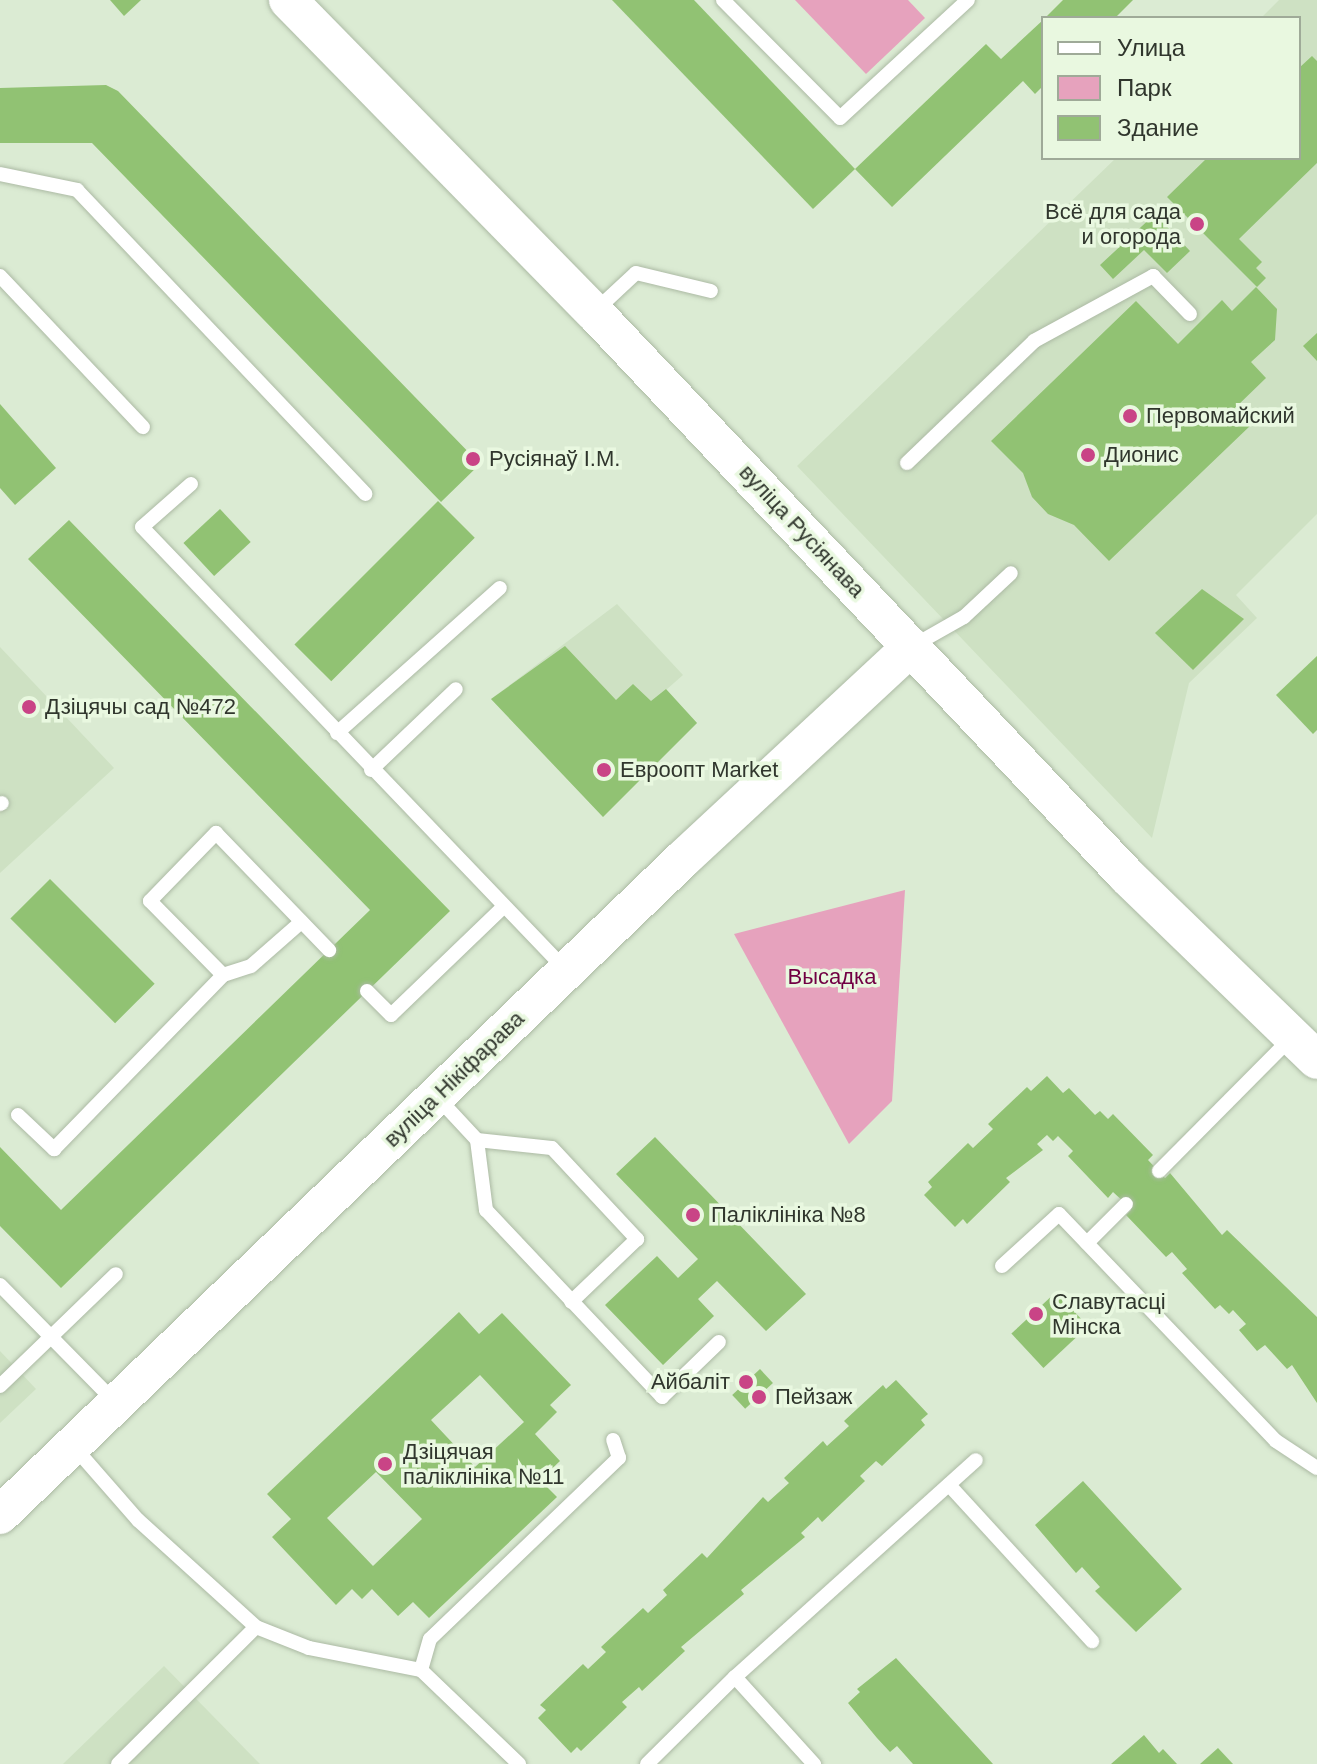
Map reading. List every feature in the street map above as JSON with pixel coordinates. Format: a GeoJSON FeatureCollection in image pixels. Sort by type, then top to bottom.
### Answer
{"type":"FeatureCollection","features":[{"type":"Feature","properties":{"kind":"main road","name":"вуліца Русіянава"},"geometry":{"type":"LineString","coordinates":[[288,0],[594,312],[1166,916],[1305,1048]]}},
{"type":"Feature","properties":{"kind":"main road","name":"вуліца Нікіфарава"},"geometry":{"type":"LineString","coordinates":[[0,1515],[566,970],[911,647]]}},
{"type":"Feature","properties":{"kind":"lane"},"geometry":{"type":"LineString","coordinates":[[723,0],[840,118],[968,0]]}},
{"type":"Feature","properties":{"kind":"lane"},"geometry":{"type":"LineString","coordinates":[[0,174],[77,190],[365,494]]}},
{"type":"Feature","properties":{"kind":"lane"},"geometry":{"type":"LineString","coordinates":[[594,312],[636,273],[711,291]]}},
{"type":"Feature","properties":{"kind":"lane"},"geometry":{"type":"LineString","coordinates":[[0,276],[143,427]]}},
{"type":"Feature","properties":{"kind":"lane"},"geometry":{"type":"LineString","coordinates":[[907,463],[1034,341],[1153,276],[1190,314]]}},
{"type":"Feature","properties":{"kind":"lane"},"geometry":{"type":"LineString","coordinates":[[191,484],[142,527],[502,908],[566,970]]}},
{"type":"Feature","properties":{"kind":"lane"},"geometry":{"type":"LineString","coordinates":[[911,647],[964,617],[1011,573]]}},
{"type":"Feature","properties":{"kind":"lane"},"geometry":{"type":"LineString","coordinates":[[337,733],[500,588]]}},
{"type":"Feature","properties":{"kind":"lane"},"geometry":{"type":"LineString","coordinates":[[371,770],[456,689]]}},
{"type":"Feature","properties":{"kind":"lane"},"geometry":{"type":"LineString","coordinates":[[223,975],[150,901],[216,833],[329,950]]}},
{"type":"Feature","properties":{"kind":"lane"},"geometry":{"type":"LineString","coordinates":[[367,991],[391,1015],[502,908]]}},
{"type":"Feature","properties":{"kind":"lane"},"geometry":{"type":"LineString","coordinates":[[18,1115],[54,1149],[223,975],[251,966],[301,922]]}},
{"type":"Feature","properties":{"kind":"lane"},"geometry":{"type":"LineString","coordinates":[[1159,1171],[1305,1048]]}},
{"type":"Feature","properties":{"kind":"lane"},"geometry":{"type":"LineString","coordinates":[[437,1096],[477,1140],[486,1210],[662,1397],[719,1342]]}},
{"type":"Feature","properties":{"kind":"lane"},"geometry":{"type":"LineString","coordinates":[[477,1140],[552,1148],[637,1239],[571,1302]]}},
{"type":"Feature","properties":{"kind":"lane"},"geometry":{"type":"LineString","coordinates":[[1087,1243],[1126,1204]]}},
{"type":"Feature","properties":{"kind":"lane"},"geometry":{"type":"LineString","coordinates":[[1002,1266],[1059,1214],[1276,1441],[1317,1468]]}},
{"type":"Feature","properties":{"kind":"lane"},"geometry":{"type":"LineString","coordinates":[[0,1386],[116,1274]]}},
{"type":"Feature","properties":{"kind":"lane"},"geometry":{"type":"LineString","coordinates":[[0,1285],[117,1403]]}},
{"type":"Feature","properties":{"kind":"lane"},"geometry":{"type":"LineString","coordinates":[[421,1670],[430,1639],[619,1458],[613,1440]]}},
{"type":"Feature","properties":{"kind":"lane"},"geometry":{"type":"LineString","coordinates":[[72,1444],[138,1520],[256,1627],[309,1648],[421,1670],[519,1764]]}},
{"type":"Feature","properties":{"kind":"lane"},"geometry":{"type":"LineString","coordinates":[[647,1764],[735,1677],[976,1460]]}},
{"type":"Feature","properties":{"kind":"lane"},"geometry":{"type":"LineString","coordinates":[[949,1485],[1092,1641]]}},
{"type":"Feature","properties":{"kind":"lane"},"geometry":{"type":"LineString","coordinates":[[118,1764],[256,1627]]}},
{"type":"Feature","properties":{"kind":"lane"},"geometry":{"type":"LineString","coordinates":[[735,1677],[814,1764]]}},
{"type":"Feature","properties":{"kind":"shaded area"},"geometry":{"type":"Polygon","coordinates":[[[1279,0],[1317,0],[1317,514],[1236,595],[1257,618],[1189,683],[1152,838],[797,466],[1114,160],[1301,160],[1301,16],[1263,16],[1279,0]]]}},
{"type":"Feature","properties":{"kind":"shaded area","name":"Евроопт Market"},"geometry":{"type":"Polygon","coordinates":[[[617,604],[683,675],[666,690],[697,723],[603,817],[491,699],[617,604]]]}},
{"type":"Feature","properties":{"kind":"shaded area","name":"Дзіцячы сад №472"},"geometry":{"type":"Polygon","coordinates":[[[0,647],[114,768],[0,873],[0,647]]]}},
{"type":"Feature","properties":{"kind":"shaded area"},"geometry":{"type":"Polygon","coordinates":[[[0,1351],[36,1389],[0,1423],[0,1351]]]}},
{"type":"Feature","properties":{"kind":"shaded area"},"geometry":{"type":"Polygon","coordinates":[[[164,1666],[260,1764],[63,1764],[164,1666]]]}},
{"type":"Feature","properties":{"kind":"green space"},"geometry":{"type":"Polygon","coordinates":[[[795,0],[908,0],[925,18],[866,74],[795,0]]]}},
{"type":"Feature","properties":{"kind":"green space","name":"Высадка"},"geometry":{"type":"Polygon","coordinates":[[[905,890],[892,1101],[849,1144],[734,934],[905,890]]]}},
{"type":"Feature","properties":{"kind":"building"},"geometry":{"type":"Polygon","coordinates":[[[110,0],[141,0],[124,16],[110,0]]]}},
{"type":"Feature","properties":{"kind":"building"},"geometry":{"type":"Polygon","coordinates":[[[612,0],[694,0],[855,169],[813,209],[612,0]]]}},
{"type":"Feature","properties":{"kind":"building"},"geometry":{"type":"Polygon","coordinates":[[[1063,0],[1133,0],[1117,16],[1047,16],[1063,0]]]}},
{"type":"Feature","properties":{"kind":"building"},"geometry":{"type":"Polygon","coordinates":[[[1041,22],[1041,88],[1035,94],[1023,81],[892,207],[855,169],[986,44],[1001,59],[1041,22]]]}},
{"type":"Feature","properties":{"kind":"building"},"geometry":{"type":"Polygon","coordinates":[[[1312,56],[1317,61],[1317,163],[1239,239],[1262,262],[1256,268],[1266,278],[1257,287],[1167,197],[1205,160],[1301,160],[1301,66],[1312,56]]]}},
{"type":"Feature","properties":{"kind":"building"},"geometry":{"type":"Polygon","coordinates":[[[106,85],[118,91],[480,464],[441,502],[92,143],[0,143],[0,88],[106,85]]]}},
{"type":"Feature","properties":{"kind":"building"},"geometry":{"type":"Polygon","coordinates":[[[1155,214],[1190,251],[1167,273],[1144,250],[1113,279],[1100,265],[1155,214]]]}},
{"type":"Feature","properties":{"kind":"building","name":"Первомайский"},"geometry":{"type":"Polygon","coordinates":[[[1256,287],[1277,309],[1275,340],[1251,362],[1266,378],[1235,408],[1251,425],[1109,561],[1074,525],[1048,514],[1032,497],[1023,473],[991,441],[1136,301],[1178,344],[1222,300],[1232,311],[1256,287]]]}},
{"type":"Feature","properties":{"kind":"building"},"geometry":{"type":"Polygon","coordinates":[[[1317,333],[1317,361],[1303,346],[1317,333]]]}},
{"type":"Feature","properties":{"kind":"building"},"geometry":{"type":"Polygon","coordinates":[[[0,404],[56,468],[15,505],[0,488],[0,404]]]}},
{"type":"Feature","properties":{"kind":"building"},"geometry":{"type":"Polygon","coordinates":[[[438,501],[475,538],[331,681],[294,645],[438,501]]]}},
{"type":"Feature","properties":{"kind":"building"},"geometry":{"type":"Polygon","coordinates":[[[220,509],[251,542],[214,576],[183,543],[220,509]]]}},
{"type":"Feature","properties":{"kind":"building"},"geometry":{"type":"Polygon","coordinates":[[[69,520],[450,911],[61,1288],[0,1226],[0,1147],[61,1210],[370,910],[28,559],[69,520]]]}},
{"type":"Feature","properties":{"kind":"building"},"geometry":{"type":"Polygon","coordinates":[[[1202,589],[1244,619],[1193,670],[1155,633],[1202,589]]]}},
{"type":"Feature","properties":{"kind":"building","name":"Евроопт Market"},"geometry":{"type":"Polygon","coordinates":[[[565,646],[616,700],[633,684],[651,701],[666,689],[697,723],[603,817],[491,699],[565,646]]]}},
{"type":"Feature","properties":{"kind":"building"},"geometry":{"type":"Polygon","coordinates":[[[1317,656],[1317,730],[1313,734],[1276,695],[1317,656]]]}},
{"type":"Feature","properties":{"kind":"building"},"geometry":{"type":"Polygon","coordinates":[[[50,879],[155,984],[115,1023],[10,919],[50,879]]]}},
{"type":"Feature","properties":{"kind":"building"},"geometry":{"type":"Polygon","coordinates":[[[1047,1076],[1063,1093],[1069,1088],[1095,1115],[1100,1111],[1108,1119],[1113,1114],[1153,1155],[1148,1160],[1165,1178],[1170,1173],[1222,1235],[1227,1230],[1317,1317],[1317,1403],[1292,1365],[1287,1369],[1265,1345],[1257,1351],[1239,1330],[1246,1324],[1233,1310],[1229,1314],[1220,1305],[1215,1309],[1182,1273],[1187,1269],[1172,1252],[1166,1257],[1126,1215],[1131,1210],[1113,1192],[1108,1198],[1068,1156],[1073,1151],[1058,1136],[1053,1141],[1047,1135],[1037,1144],[1043,1150],[1006,1178],[1010,1182],[967,1224],[963,1219],[955,1227],[924,1195],[932,1187],[928,1182],[968,1143],[973,1148],[993,1129],[988,1124],[1027,1087],[1031,1091],[1047,1076]]]}},
{"type":"Feature","properties":{"kind":"building","name":"Паліклініка №8"},"geometry":{"type":"Polygon","coordinates":[[[655,1137],[806,1294],[766,1331],[717,1281],[698,1299],[714,1316],[663,1365],[605,1305],[657,1256],[678,1278],[698,1259],[616,1174],[655,1137]]]}},
{"type":"Feature","properties":{"kind":"building"},"geometry":{"type":"Polygon","coordinates":[[[1056,1292],[1088,1326],[1043,1368],[1011,1334],[1056,1292]]]}},
{"type":"Feature","properties":{"kind":"building","name":"Дзіцячая паліклініка №11"},"geometry":{"type":"Polygon","coordinates":[[[459,1312],[479,1334],[502,1313],[571,1385],[550,1405],[557,1412],[535,1434],[560,1461],[540,1480],[557,1497],[429,1618],[413,1602],[398,1616],[372,1589],[362,1599],[352,1589],[336,1605],[272,1537],[291,1519],[267,1494],[459,1312]],[[480,1375],[431,1420],[475,1467],[524,1422],[480,1375]],[[376,1472],[327,1518],[373,1566],[422,1519],[376,1472]]]}},
{"type":"Feature","properties":{"kind":"building"},"geometry":{"type":"Polygon","coordinates":[[[760,1369],[773,1383],[745,1409],[732,1395],[760,1369]]]}},
{"type":"Feature","properties":{"kind":"building"},"geometry":{"type":"Polygon","coordinates":[[[896,1380],[928,1414],[921,1420],[925,1425],[882,1466],[876,1461],[860,1476],[865,1481],[822,1522],[818,1517],[801,1533],[805,1537],[741,1590],[744,1594],[681,1647],[685,1651],[642,1691],[639,1687],[622,1702],[627,1707],[581,1751],[577,1747],[571,1753],[538,1718],[546,1710],[540,1705],[583,1664],[588,1669],[606,1652],[601,1647],[643,1608],[648,1613],[667,1595],[663,1590],[702,1553],[707,1558],[763,1497],[768,1502],[789,1483],[784,1478],[823,1441],[827,1446],[849,1426],[844,1421],[883,1385],[886,1389],[896,1380]]]}},
{"type":"Feature","properties":{"kind":"building"},"geometry":{"type":"Polygon","coordinates":[[[1083,1481],[1182,1589],[1136,1632],[1095,1591],[1100,1587],[1082,1567],[1076,1573],[1035,1525],[1083,1481]]]}},
{"type":"Feature","properties":{"kind":"building"},"geometry":{"type":"Polygon","coordinates":[[[896,1658],[993,1764],[913,1764],[897,1746],[890,1752],[877,1738],[848,1703],[860,1692],[857,1689],[896,1658]]]}},
{"type":"Feature","properties":{"kind":"building"},"geometry":{"type":"Polygon","coordinates":[[[1144,1735],[1159,1753],[1163,1749],[1177,1764],[1111,1764],[1144,1735]]]}},
{"type":"Feature","properties":{"kind":"building"},"geometry":{"type":"Polygon","coordinates":[[[1218,1748],[1233,1764],[1200,1764],[1218,1748]]]}},
{"type":"Feature","properties":{"kind":"place","name":"Всё для сада и огорода"},"geometry":{"type":"Point","coordinates":[1197,224]}},
{"type":"Feature","properties":{"kind":"place","name":"Первомайский"},"geometry":{"type":"Point","coordinates":[1130,416]}},
{"type":"Feature","properties":{"kind":"place","name":"Дионис"},"geometry":{"type":"Point","coordinates":[1088,455]}},
{"type":"Feature","properties":{"kind":"place","name":"Русіянаў І.М."},"geometry":{"type":"Point","coordinates":[473,459]}},
{"type":"Feature","properties":{"kind":"place","name":"Дзіцячы сад №472"},"geometry":{"type":"Point","coordinates":[29,707]}},
{"type":"Feature","properties":{"kind":"place","name":"Евроопт Market"},"geometry":{"type":"Point","coordinates":[604,770]}},
{"type":"Feature","properties":{"kind":"place","name":"Паліклініка №8"},"geometry":{"type":"Point","coordinates":[693,1215]}},
{"type":"Feature","properties":{"kind":"place","name":"Славутасці Мінска"},"geometry":{"type":"Point","coordinates":[1036,1314]}},
{"type":"Feature","properties":{"kind":"place","name":"Айбаліт"},"geometry":{"type":"Point","coordinates":[746,1382]}},
{"type":"Feature","properties":{"kind":"place","name":"Пейзаж"},"geometry":{"type":"Point","coordinates":[759,1397]}},
{"type":"Feature","properties":{"kind":"place","name":"Дзіцячая паліклініка №11"},"geometry":{"type":"Point","coordinates":[385,1464]}}]}
